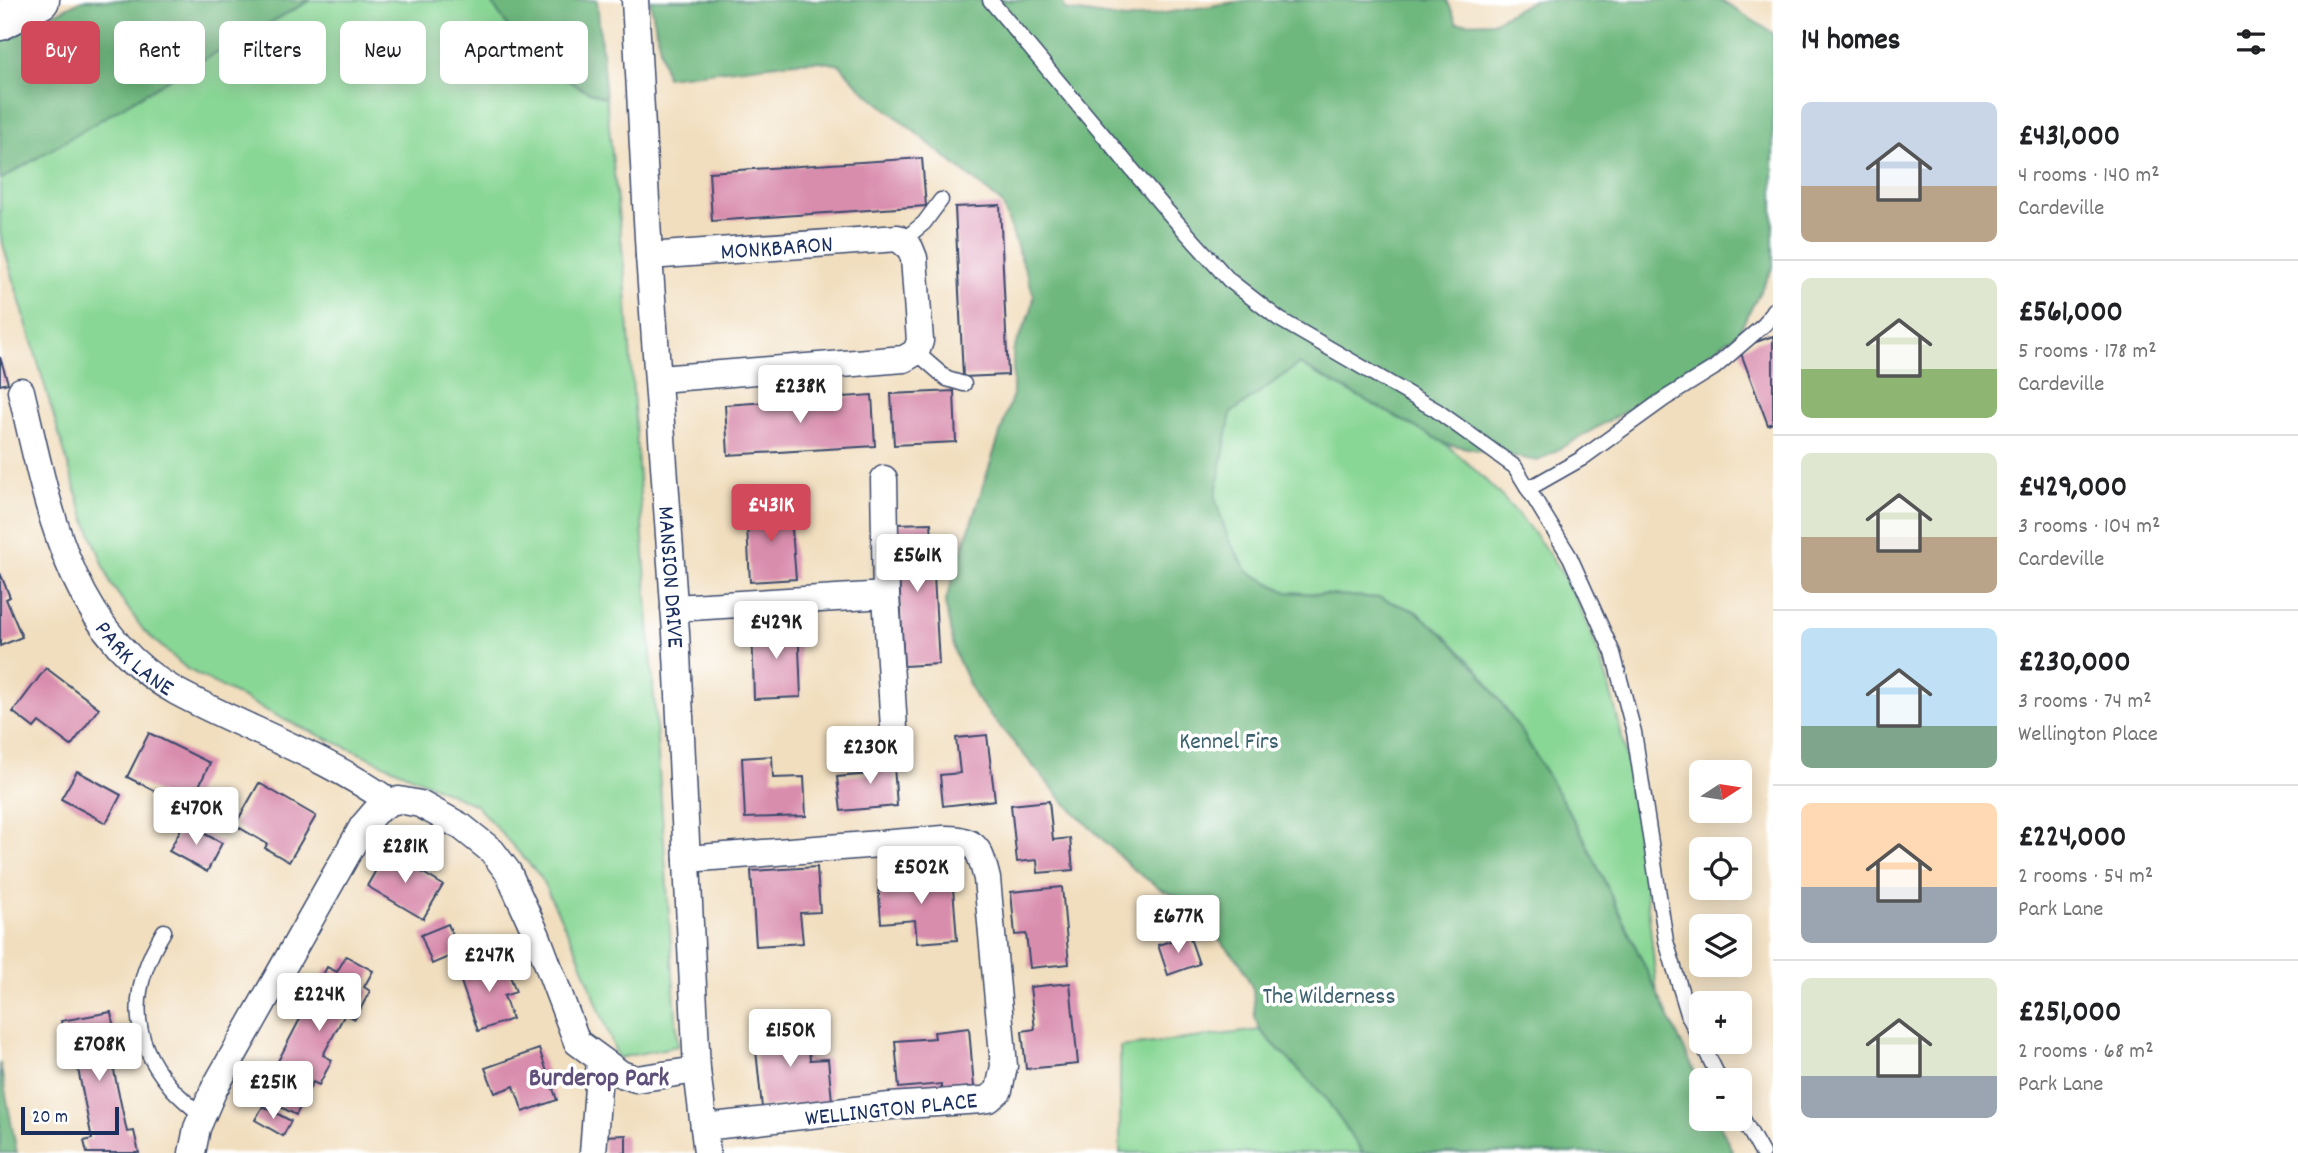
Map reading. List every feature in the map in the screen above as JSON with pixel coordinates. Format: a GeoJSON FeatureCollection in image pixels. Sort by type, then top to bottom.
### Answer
{"type":"FeatureCollection","features":[{"type":"Feature","properties":{"kind":"main road"},"geometry":{"type":"LineString","coordinates":[[0,21],[40,0]]}},
{"type":"Feature","properties":{"kind":"street","name":"MANSION DRIVE"},"geometry":{"type":"LineString","coordinates":[[635,0],[649,256],[674,608],[697,1070],[705,1140]]}},
{"type":"Feature","properties":{"kind":"street","name":"MONKBARON"},"geometry":{"type":"LineString","coordinates":[[649,256],[894,237],[902,241]]}},
{"type":"Feature","properties":{"kind":"street"},"geometry":{"type":"LineString","coordinates":[[659,379],[904,359],[916,352],[920,341],[914,258],[902,241]]}},
{"type":"Feature","properties":{"kind":"street","name":"PARK LANE"},"geometry":{"type":"LineString","coordinates":[[21,391],[58,532],[86,599],[108,635],[136,665],[176,691],[337,769],[390,802],[399,800],[420,804],[462,827],[492,851],[508,872],[532,925],[577,1042],[621,1074],[636,1079],[697,1070]]}},
{"type":"Feature","properties":{"kind":"street"},"geometry":{"type":"LineString","coordinates":[[884,479],[894,729]]}},
{"type":"Feature","properties":{"kind":"street"},"geometry":{"type":"LineString","coordinates":[[674,608],[887,595]]}},
{"type":"Feature","properties":{"kind":"street"},"geometry":{"type":"LineString","coordinates":[[192,1153],[202,1116],[247,1029],[363,826],[375,812],[390,802]]}},
{"type":"Feature","properties":{"kind":"street","name":"WELLINGTON PLACE"},"geometry":{"type":"LineString","coordinates":[[687,859],[944,839],[965,839],[972,843],[982,859],[987,879],[1004,1066],[999,1090],[989,1099],[890,1106],[705,1140]]}},
{"type":"Feature","properties":{"kind":"street"},"geometry":{"type":"LineString","coordinates":[[593,1153],[600,1060]]}},
{"type":"Feature","properties":{"kind":"lane"},"geometry":{"type":"LineString","coordinates":[[990,0],[1166,210],[1229,280],[1279,319],[1436,410],[1515,467],[1570,557],[1613,653],[1634,732],[1666,941],[1689,1017]]}},
{"type":"Feature","properties":{"kind":"lane"},"geometry":{"type":"LineString","coordinates":[[902,241],[923,223],[941,200]]}},
{"type":"Feature","properties":{"kind":"lane"},"geometry":{"type":"LineString","coordinates":[[1528,489],[1581,459],[1664,398],[1714,368],[1765,324],[1773,310]]}},
{"type":"Feature","properties":{"kind":"lane"},"geometry":{"type":"LineString","coordinates":[[916,352],[947,379],[964,384]]}},
{"type":"Feature","properties":{"kind":"lane"},"geometry":{"type":"LineString","coordinates":[[164,931],[149,955],[141,981],[138,1010],[140,1030],[144,1049],[170,1087],[202,1116]]}},
{"type":"Feature","properties":{"kind":"lane"},"geometry":{"type":"LineString","coordinates":[[1750,1131],[1762,1153]]}},
{"type":"Feature","properties":{"kind":"green space"},"geometry":{"type":"Polygon","coordinates":[[[82,0],[311,0],[273,21],[219,21],[219,51],[205,58],[205,21],[114,21],[114,84],[161,84],[0,180],[0,41],[21,30],[21,84],[100,84],[100,21],[40,21],[82,0]]]}},
{"type":"Feature","properties":{"kind":"green space"},"geometry":{"type":"Polygon","coordinates":[[[311,0],[490,0],[504,21],[440,21],[440,84],[575,84],[606,98],[625,276],[678,1046],[618,1058],[576,949],[540,876],[476,805],[285,720],[187,669],[144,631],[111,584],[80,505],[0,234],[0,180],[161,84],[205,84],[205,58],[219,51],[219,84],[326,84],[326,21],[273,21],[311,0]]]}},
{"type":"Feature","properties":{"kind":"green space"},"geometry":{"type":"Polygon","coordinates":[[[490,0],[597,0],[606,98],[575,84],[588,84],[588,21],[504,21],[490,0]]]}},
{"type":"Feature","properties":{"kind":"green space"},"geometry":{"type":"Polygon","coordinates":[[[650,0],[1062,0],[1065,10],[1126,19],[1249,0],[1447,0],[1457,23],[1493,22],[1533,0],[1720,0],[1773,33],[1773,267],[1738,333],[1638,404],[1538,461],[1446,444],[1299,364],[1231,413],[1215,498],[1228,539],[1248,572],[1287,592],[1380,598],[1415,611],[1443,634],[1479,671],[1525,737],[1583,836],[1693,1068],[1689,1068],[1689,1131],[1723,1131],[1733,1153],[1363,1153],[1324,1096],[1260,1030],[1255,1017],[1253,989],[1240,962],[1180,897],[1162,890],[1133,869],[1062,800],[975,697],[955,653],[945,603],[1013,394],[1013,351],[1031,312],[1034,296],[1002,203],[861,88],[840,65],[819,61],[796,62],[666,77],[650,0]]]}},
{"type":"Feature","properties":{"kind":"green space"},"geometry":{"type":"Polygon","coordinates":[[[1299,364],[1448,446],[1509,505],[1561,572],[1584,617],[1603,667],[1618,720],[1639,832],[1657,992],[1583,836],[1525,737],[1479,671],[1443,634],[1415,611],[1380,598],[1287,592],[1248,572],[1228,539],[1215,498],[1230,413],[1299,364]]]}},
{"type":"Feature","properties":{"kind":"green space"},"geometry":{"type":"Polygon","coordinates":[[[1260,1030],[1324,1096],[1363,1153],[1120,1153],[1120,1047],[1260,1030]]]}},
{"type":"Feature","properties":{"kind":"green space"},"geometry":{"type":"Polygon","coordinates":[[[0,1063],[17,1153],[0,1153],[0,1063]]]}},
{"type":"Feature","properties":{"kind":"building"},"geometry":{"type":"Polygon","coordinates":[[[922,158],[926,206],[712,221],[709,172],[922,158]]]}},
{"type":"Feature","properties":{"kind":"building"},"geometry":{"type":"Polygon","coordinates":[[[1000,205],[1008,375],[963,377],[955,207],[1000,205]]]}},
{"type":"Feature","properties":{"kind":"building"},"geometry":{"type":"Polygon","coordinates":[[[1773,336],[1773,423],[1768,425],[1739,348],[1773,336]]]}},
{"type":"Feature","properties":{"kind":"building"},"geometry":{"type":"Polygon","coordinates":[[[0,357],[8,383],[0,385],[0,357]]]}},
{"type":"Feature","properties":{"kind":"building"},"geometry":{"type":"Polygon","coordinates":[[[954,391],[956,442],[894,445],[891,394],[954,391]]]}},
{"type":"Feature","properties":{"kind":"building"},"geometry":{"type":"Polygon","coordinates":[[[872,395],[875,446],[728,455],[725,405],[872,395]]]}},
{"type":"Feature","properties":{"kind":"building"},"geometry":{"type":"Polygon","coordinates":[[[790,505],[796,579],[750,582],[746,508],[790,505]]]}},
{"type":"Feature","properties":{"kind":"building"},"geometry":{"type":"Polygon","coordinates":[[[931,523],[939,664],[904,666],[896,524],[931,523]]]}},
{"type":"Feature","properties":{"kind":"building"},"geometry":{"type":"Polygon","coordinates":[[[0,573],[10,597],[6,599],[22,637],[0,646],[0,573]]]}},
{"type":"Feature","properties":{"kind":"building"},"geometry":{"type":"Polygon","coordinates":[[[798,623],[801,697],[754,699],[752,624],[798,623]]]}},
{"type":"Feature","properties":{"kind":"building"},"geometry":{"type":"Polygon","coordinates":[[[46,668],[99,708],[71,746],[39,722],[34,728],[13,712],[46,668]]]}},
{"type":"Feature","properties":{"kind":"building"},"geometry":{"type":"Polygon","coordinates":[[[149,733],[210,763],[187,811],[127,777],[149,733]]]}},
{"type":"Feature","properties":{"kind":"building"},"geometry":{"type":"Polygon","coordinates":[[[987,735],[995,800],[943,806],[940,775],[960,773],[956,738],[987,735]]]}},
{"type":"Feature","properties":{"kind":"building"},"geometry":{"type":"Polygon","coordinates":[[[893,752],[897,806],[841,811],[837,777],[869,774],[868,754],[893,752]]]}},
{"type":"Feature","properties":{"kind":"building"},"geometry":{"type":"Polygon","coordinates":[[[772,756],[773,778],[804,777],[806,816],[745,818],[742,758],[772,756]]]}},
{"type":"Feature","properties":{"kind":"building"},"geometry":{"type":"Polygon","coordinates":[[[77,771],[121,795],[106,823],[61,799],[77,771]]]}},
{"type":"Feature","properties":{"kind":"building"},"geometry":{"type":"Polygon","coordinates":[[[259,783],[316,816],[289,862],[265,848],[267,844],[235,825],[259,783]]]}},
{"type":"Feature","properties":{"kind":"building"},"geometry":{"type":"Polygon","coordinates":[[[1049,801],[1053,840],[1070,838],[1073,870],[1038,873],[1037,860],[1017,862],[1011,805],[1049,801]]]}},
{"type":"Feature","properties":{"kind":"building"},"geometry":{"type":"Polygon","coordinates":[[[184,823],[222,843],[207,872],[169,851],[184,823]]]}},
{"type":"Feature","properties":{"kind":"building"},"geometry":{"type":"Polygon","coordinates":[[[387,851],[443,885],[423,919],[367,886],[387,851]]]}},
{"type":"Feature","properties":{"kind":"building"},"geometry":{"type":"Polygon","coordinates":[[[817,867],[820,912],[800,913],[803,943],[756,946],[751,871],[817,867]]]}},
{"type":"Feature","properties":{"kind":"building"},"geometry":{"type":"Polygon","coordinates":[[[952,875],[957,940],[917,943],[915,920],[881,923],[878,881],[952,875]]]}},
{"type":"Feature","properties":{"kind":"building"},"geometry":{"type":"Polygon","coordinates":[[[1062,887],[1069,964],[1030,968],[1026,934],[1015,935],[1011,892],[1062,887]]]}},
{"type":"Feature","properties":{"kind":"building"},"geometry":{"type":"Polygon","coordinates":[[[448,924],[460,952],[432,964],[421,935],[448,924]]]}},
{"type":"Feature","properties":{"kind":"building"},"geometry":{"type":"Polygon","coordinates":[[[1189,935],[1199,964],[1168,975],[1158,945],[1189,935]]]}},
{"type":"Feature","properties":{"kind":"building"},"geometry":{"type":"Polygon","coordinates":[[[346,956],[373,971],[364,987],[370,991],[355,1019],[345,1014],[323,1055],[332,1060],[319,1085],[313,1082],[296,1115],[267,1100],[284,1067],[277,1063],[327,967],[337,972],[346,956]]]}},
{"type":"Feature","properties":{"kind":"building"},"geometry":{"type":"Polygon","coordinates":[[[504,960],[516,992],[504,996],[512,1019],[478,1031],[459,976],[504,960]]]}},
{"type":"Feature","properties":{"kind":"building"},"geometry":{"type":"Polygon","coordinates":[[[1070,983],[1078,1064],[1026,1069],[1022,1031],[1035,1029],[1030,987],[1070,983]]]}},
{"type":"Feature","properties":{"kind":"building"},"geometry":{"type":"Polygon","coordinates":[[[111,1012],[116,1041],[109,1043],[116,1081],[127,1132],[134,1131],[139,1153],[87,1153],[84,1141],[92,1139],[74,1049],[67,1050],[61,1021],[111,1012]]]}},
{"type":"Feature","properties":{"kind":"building"},"geometry":{"type":"Polygon","coordinates":[[[806,1025],[810,1060],[828,1059],[832,1101],[762,1108],[754,1031],[806,1025]]]}},
{"type":"Feature","properties":{"kind":"building"},"geometry":{"type":"Polygon","coordinates":[[[969,1028],[974,1087],[941,1090],[941,1084],[899,1088],[895,1041],[935,1038],[934,1032],[969,1028]]]}},
{"type":"Feature","properties":{"kind":"building"},"geometry":{"type":"Polygon","coordinates":[[[539,1049],[557,1100],[523,1112],[514,1086],[495,1093],[485,1068],[539,1049]]]}},
{"type":"Feature","properties":{"kind":"building"},"geometry":{"type":"Polygon","coordinates":[[[263,1106],[291,1121],[283,1136],[255,1120],[263,1106]]]}},
{"type":"Feature","properties":{"kind":"building"},"geometry":{"type":"Polygon","coordinates":[[[626,1135],[626,1153],[604,1153],[604,1136],[626,1135]]]}},
{"type":"Feature","properties":{"kind":"district","name":"Burderop Park"},"geometry":{"type":"Point","coordinates":[599,1076]}},
{"type":"Feature","properties":{"kind":"park label","name":"Kennel Firs"},"geometry":{"type":"Point","coordinates":[1229,740]}},
{"type":"Feature","properties":{"kind":"park label","name":"The Wilderness"},"geometry":{"type":"Point","coordinates":[1329,995]}}]}
